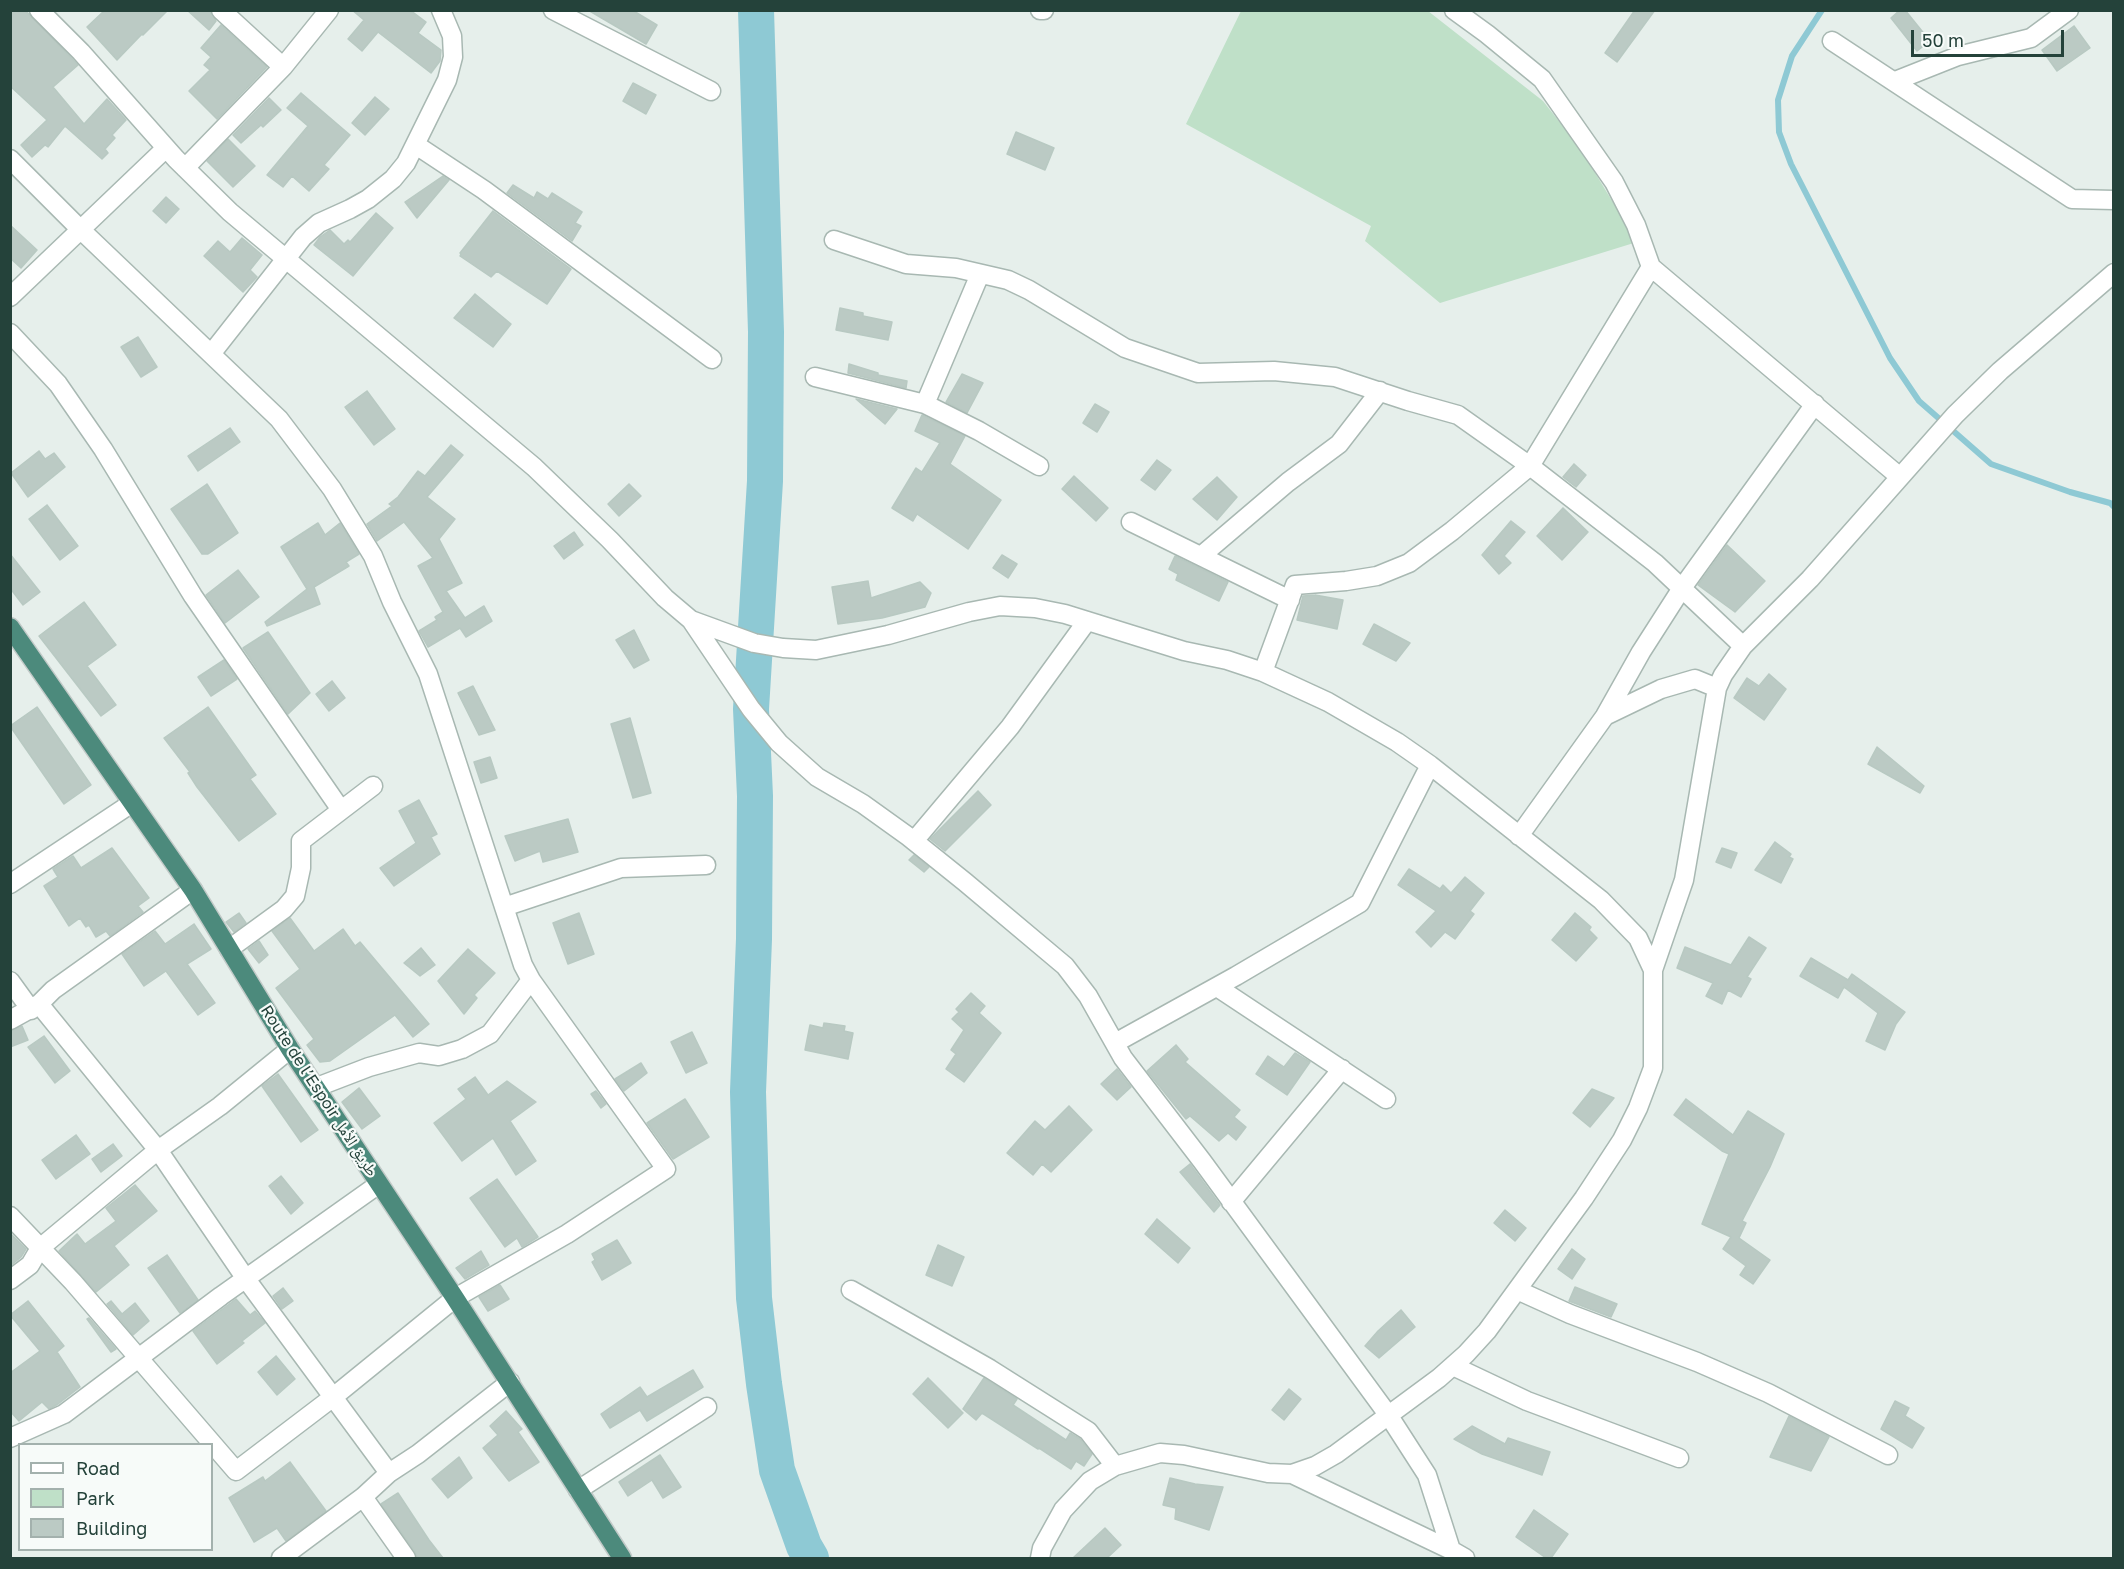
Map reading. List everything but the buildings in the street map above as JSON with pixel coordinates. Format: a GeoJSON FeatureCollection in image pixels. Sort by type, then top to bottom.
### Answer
{"type":"FeatureCollection","features":[{"type":"Feature","properties":{"kind":"highway","name":"Route de l’Espoir طريق الأمل"},"geometry":{"type":"LineString","coordinates":[[10,627],[193,890],[290,1048],[510,1382],[622,1558]]}},
{"type":"Feature","properties":{"kind":"street"},"geometry":{"type":"LineString","coordinates":[[39,10],[81,52],[166,148],[230,212],[534,467],[610,540],[665,598],[691,620],[751,709],[779,743],[817,777],[863,804],[914,841],[1065,966],[1088,996],[1123,1058],[1389,1416],[1427,1475],[1458,1554]]}},
{"type":"Feature","properties":{"kind":"street"},"geometry":{"type":"LineString","coordinates":[[221,10],[283,67]]}},
{"type":"Feature","properties":{"kind":"street"},"geometry":{"type":"LineString","coordinates":[[185,168],[283,67],[328,10]]}},
{"type":"Feature","properties":{"kind":"street"},"geometry":{"type":"LineString","coordinates":[[211,354],[303,237],[332,215],[350,209],[368,199],[393,178],[406,163],[447,80],[453,57],[452,36],[441,10]]}},
{"type":"Feature","properties":{"kind":"street"},"geometry":{"type":"LineString","coordinates":[[553,10],[711,91]]}},
{"type":"Feature","properties":{"kind":"street"},"geometry":{"type":"LineString","coordinates":[[1454,10],[1542,79],[1614,182],[1636,225],[1651,267],[1900,477]]}},
{"type":"Feature","properties":{"kind":"street"},"geometry":{"type":"LineString","coordinates":[[1895,81],[1958,56],[2031,38],[2069,10]]}},
{"type":"Feature","properties":{"kind":"street"},"geometry":{"type":"LineString","coordinates":[[1832,41],[2072,198],[2114,200]]}},
{"type":"Feature","properties":{"kind":"street"},"geometry":{"type":"LineString","coordinates":[[416,145],[484,190],[712,359]]}},
{"type":"Feature","properties":{"kind":"street"},"geometry":{"type":"LineString","coordinates":[[10,297],[166,148]]}},
{"type":"Feature","properties":{"kind":"street"},"geometry":{"type":"LineString","coordinates":[[10,159],[279,420],[332,489],[373,556],[428,674],[523,965],[531,980],[666,1169],[567,1234],[455,1298],[332,1398],[236,1471],[213,1444]]}},
{"type":"Feature","properties":{"kind":"street"},"geometry":{"type":"LineString","coordinates":[[834,240],[906,264],[956,268],[1008,280],[1029,290],[1125,348],[1198,373],[1274,371],[1335,377],[1458,415],[1530,466],[1655,563],[1743,646]]}},
{"type":"Feature","properties":{"kind":"street"},"geometry":{"type":"LineString","coordinates":[[1263,672],[1295,585],[1377,576],[1409,563],[1452,531],[1530,466],[1651,267]]}},
{"type":"Feature","properties":{"kind":"street"},"geometry":{"type":"LineString","coordinates":[[1040,1558],[1042,1548],[1063,1510],[1090,1481],[1115,1466],[1160,1453],[1184,1455],[1268,1473],[1292,1474],[1315,1466],[1336,1454],[1389,1416],[1453,1366],[1487,1331],[1622,1140],[1638,1108],[1653,1068],[1653,970],[1684,880],[1717,688],[1723,675],[1743,646],[1810,579],[1955,415],[2000,371],[2114,273]]}},
{"type":"Feature","properties":{"kind":"street"},"geometry":{"type":"LineString","coordinates":[[925,404],[980,274]]}},
{"type":"Feature","properties":{"kind":"street"},"geometry":{"type":"LineString","coordinates":[[10,333],[58,384],[103,449],[193,596],[341,810]]}},
{"type":"Feature","properties":{"kind":"street"},"geometry":{"type":"LineString","coordinates":[[815,377],[925,404],[1039,466]]}},
{"type":"Feature","properties":{"kind":"street"},"geometry":{"type":"LineString","coordinates":[[1200,556],[1288,482],[1339,444],[1380,391]]}},
{"type":"Feature","properties":{"kind":"street"},"geometry":{"type":"LineString","coordinates":[[1519,836],[1605,716],[1641,652],[1682,588],[1815,404]]}},
{"type":"Feature","properties":{"kind":"street"},"geometry":{"type":"LineString","coordinates":[[1131,522],[1290,600]]}},
{"type":"Feature","properties":{"kind":"street"},"geometry":{"type":"LineString","coordinates":[[691,620],[754,643],[816,650],[888,635],[969,612],[1000,606],[1035,608],[1065,614],[1184,651],[1227,660],[1263,672],[1328,702],[1397,742],[1430,765],[1601,900],[1638,938],[1653,970]]}},
{"type":"Feature","properties":{"kind":"street"},"geometry":{"type":"LineString","coordinates":[[914,841],[1010,727],[1087,621]]}},
{"type":"Feature","properties":{"kind":"street"},"geometry":{"type":"LineString","coordinates":[[1605,716],[1662,689],[1695,679],[1717,688]]}},
{"type":"Feature","properties":{"kind":"street"},"geometry":{"type":"LineString","coordinates":[[1115,1043],[1217,987],[1360,903],[1430,765]]}},
{"type":"Feature","properties":{"kind":"street"},"geometry":{"type":"LineString","coordinates":[[229,949],[284,909],[295,896],[301,868],[301,841],[373,786]]}},
{"type":"Feature","properties":{"kind":"street"},"geometry":{"type":"LineString","coordinates":[[10,884],[132,803]]}},
{"type":"Feature","properties":{"kind":"street"},"geometry":{"type":"LineString","coordinates":[[504,907],[621,868],[706,865]]}},
{"type":"Feature","properties":{"kind":"street"},"geometry":{"type":"LineString","coordinates":[[10,1020],[35,1007],[53,990],[193,890]]}},
{"type":"Feature","properties":{"kind":"street"},"geometry":{"type":"LineString","coordinates":[[317,1087],[369,1067],[419,1053],[439,1056],[462,1049],[490,1034],[531,980]]}},
{"type":"Feature","properties":{"kind":"street"},"geometry":{"type":"LineString","coordinates":[[10,981],[158,1150],[246,1279],[389,1473]]}},
{"type":"Feature","properties":{"kind":"street"},"geometry":{"type":"LineString","coordinates":[[1217,987],[1386,1100]]}},
{"type":"Feature","properties":{"kind":"street"},"geometry":{"type":"LineString","coordinates":[[10,1280],[30,1265],[40,1248],[158,1150],[220,1106],[290,1048]]}},
{"type":"Feature","properties":{"kind":"street"},"geometry":{"type":"LineString","coordinates":[[1231,1202],[1342,1069]]}},
{"type":"Feature","properties":{"kind":"street"},"geometry":{"type":"LineString","coordinates":[[10,1438],[64,1414],[138,1357],[380,1184]]}},
{"type":"Feature","properties":{"kind":"street"},"geometry":{"type":"LineString","coordinates":[[10,1216],[138,1357],[212,1443]]}},
{"type":"Feature","properties":{"kind":"street"},"geometry":{"type":"LineString","coordinates":[[851,1290],[990,1369],[1088,1431],[1115,1466]]}},
{"type":"Feature","properties":{"kind":"street"},"geometry":{"type":"LineString","coordinates":[[1518,1290],[1570,1314],[1697,1362],[1758,1388],[1888,1455]]}},
{"type":"Feature","properties":{"kind":"street"},"geometry":{"type":"LineString","coordinates":[[1453,1366],[1527,1401],[1679,1458]]}},
{"type":"Feature","properties":{"kind":"street"},"geometry":{"type":"LineString","coordinates":[[281,1558],[510,1382]]}},
{"type":"Feature","properties":{"kind":"street"},"geometry":{"type":"LineString","coordinates":[[578,1490],[707,1407]]}},
{"type":"Feature","properties":{"kind":"street"},"geometry":{"type":"LineString","coordinates":[[1292,1474],[1458,1554]]}},
{"type":"Feature","properties":{"kind":"street"},"geometry":{"type":"LineString","coordinates":[[363,1497],[406,1558]]}},
{"type":"Feature","properties":{"kind":"green space"},"geometry":{"type":"Polygon","coordinates":[[[1241,11],[1428,11],[1543,101],[1580,148],[1637,242],[1440,303],[1365,241],[1371,226],[1186,124],[1241,11]]]}},
{"type":"Feature","properties":{"kind":"waterway"},"geometry":{"type":"LineString","coordinates":[[756,10],[766,332],[765,481],[751,709],[755,796],[754,939],[748,1092],[754,1298],[777,1470],[804,1546],[811,1558]]}},
{"type":"Feature","properties":{"kind":"waterway"},"geometry":{"type":"LineString","coordinates":[[1822,10],[1792,56],[1778,100],[1779,132],[1791,164],[1890,358],[1919,401],[1991,464],[2070,492],[2110,503],[2114,507]]}}]}
